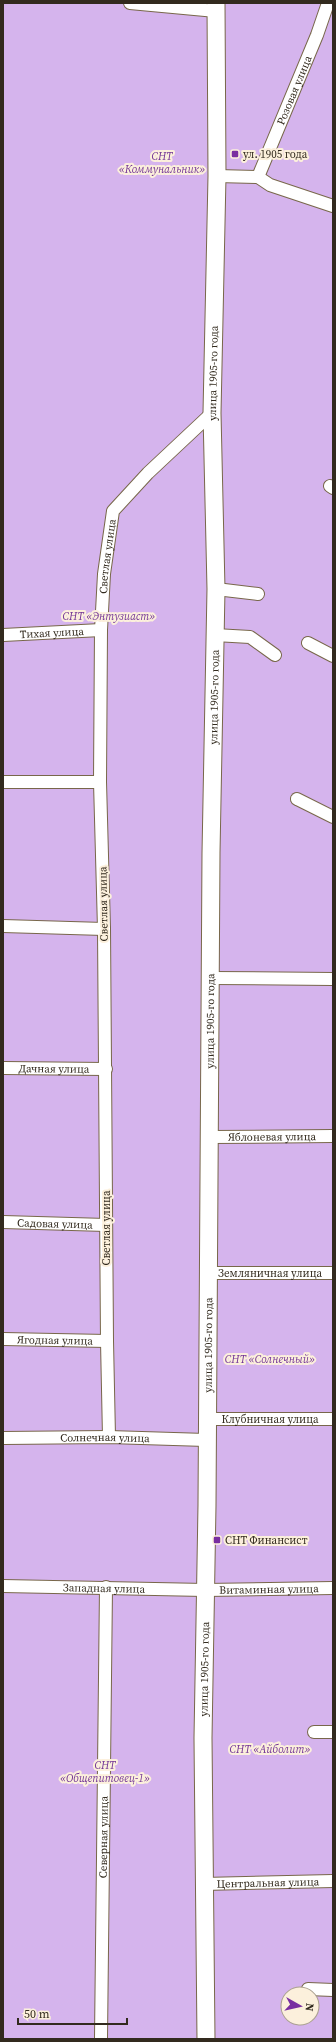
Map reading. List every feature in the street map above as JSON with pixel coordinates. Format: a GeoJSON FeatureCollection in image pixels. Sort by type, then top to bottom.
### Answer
{"type":"FeatureCollection","features":[{"type":"Feature","properties":{"kind":"street"},"geometry":{"type":"LineString","coordinates":[[130,3],[216,7]]}},
{"type":"Feature","properties":{"kind":"street","name":"Розовая улица"},"geometry":{"type":"LineString","coordinates":[[258,177],[317,35],[328,3]]}},
{"type":"Feature","properties":{"kind":"street","name":"улица 1905-го года"},"geometry":{"type":"LineString","coordinates":[[206,2039],[204,1884],[205,1590],[216,589],[212,413],[217,176],[216,7]]}},
{"type":"Feature","properties":{"kind":"street"},"geometry":{"type":"LineString","coordinates":[[217,176],[258,177],[270,185],[333,206]]}},
{"type":"Feature","properties":{"kind":"street","name":"Светлая улица"},"geometry":{"type":"LineString","coordinates":[[109,1437],[106,1225],[106,1069],[100,782],[101,630],[104,574],[113,511],[148,473],[212,413]]}},
{"type":"Feature","properties":{"kind":"street"},"geometry":{"type":"LineString","coordinates":[[216,589],[258,594]]}},
{"type":"Feature","properties":{"kind":"street","name":"Тихая улица"},"geometry":{"type":"LineString","coordinates":[[3,635],[101,630]]}},
{"type":"Feature","properties":{"kind":"street"},"geometry":{"type":"LineString","coordinates":[[215,635],[250,637],[275,655]]}},
{"type":"Feature","properties":{"kind":"street"},"geometry":{"type":"LineString","coordinates":[[308,643],[333,656]]}},
{"type":"Feature","properties":{"kind":"street"},"geometry":{"type":"LineString","coordinates":[[3,782],[100,782]]}},
{"type":"Feature","properties":{"kind":"street"},"geometry":{"type":"LineString","coordinates":[[297,800],[333,817]]}},
{"type":"Feature","properties":{"kind":"street"},"geometry":{"type":"LineString","coordinates":[[3,926],[104,929]]}},
{"type":"Feature","properties":{"kind":"street"},"geometry":{"type":"LineString","coordinates":[[211,978],[333,979]]}},
{"type":"Feature","properties":{"kind":"street","name":"Дачная улица"},"geometry":{"type":"LineString","coordinates":[[3,1068],[106,1069]]}},
{"type":"Feature","properties":{"kind":"street","name":"Яблоневая улица"},"geometry":{"type":"LineString","coordinates":[[210,1137],[333,1136]]}},
{"type":"Feature","properties":{"kind":"street","name":"Садовая улица"},"geometry":{"type":"LineString","coordinates":[[3,1222],[106,1225]]}},
{"type":"Feature","properties":{"kind":"street","name":"Земляничная улица"},"geometry":{"type":"LineString","coordinates":[[208,1273],[333,1273]]}},
{"type":"Feature","properties":{"kind":"street","name":"Ягодная улица"},"geometry":{"type":"LineString","coordinates":[[3,1338],[107,1341]]}},
{"type":"Feature","properties":{"kind":"street","name":"Клубничная улица"},"geometry":{"type":"LineString","coordinates":[[206,1419],[333,1419]]}},
{"type":"Feature","properties":{"kind":"street","name":"Солнечная улица"},"geometry":{"type":"LineString","coordinates":[[3,1438],[109,1437],[206,1440]]}},
{"type":"Feature","properties":{"kind":"street","name":"Западная улица"},"geometry":{"type":"LineString","coordinates":[[3,1586],[205,1590]]}},
{"type":"Feature","properties":{"kind":"street","name":"Северная улица"},"geometry":{"type":"LineString","coordinates":[[101,2039],[106,1588]]}},
{"type":"Feature","properties":{"kind":"street","name":"Витаминная улица"},"geometry":{"type":"LineString","coordinates":[[205,1590],[333,1588]]}},
{"type":"Feature","properties":{"kind":"street"},"geometry":{"type":"LineString","coordinates":[[314,1732],[333,1732]]}},
{"type":"Feature","properties":{"kind":"street","name":"Центральная улица"},"geometry":{"type":"LineString","coordinates":[[204,1884],[333,1881]]}},
{"type":"Feature","properties":{"kind":"street"},"geometry":{"type":"LineString","coordinates":[[320,1989],[333,1990]]}},
{"type":"Feature","properties":{"kind":"green space"},"geometry":{"type":"Polygon","coordinates":[[[3,3],[333,3],[333,2039],[3,2039],[3,3]]]}},
{"type":"Feature","properties":{"kind":"place","name":"ул. 1905 года"},"geometry":{"type":"Point","coordinates":[235,154]}},
{"type":"Feature","properties":{"kind":"place","name":"СНТ Финансист"},"geometry":{"type":"Point","coordinates":[217,1540]}},
{"type":"Feature","properties":{"kind":"park label","name":"СНТ «Коммунальник»"},"geometry":{"type":"Point","coordinates":[162,162]}},
{"type":"Feature","properties":{"kind":"park label","name":"СНТ «Энтузиаст»"},"geometry":{"type":"Point","coordinates":[109,616]}},
{"type":"Feature","properties":{"kind":"park label","name":"СНТ «Солнечный»"},"geometry":{"type":"Point","coordinates":[270,1359]}},
{"type":"Feature","properties":{"kind":"park label","name":"СНТ «Айболит»"},"geometry":{"type":"Point","coordinates":[270,1749]}},
{"type":"Feature","properties":{"kind":"park label","name":"СНТ «Общепитовец-1»"},"geometry":{"type":"Point","coordinates":[105,1771]}}]}
